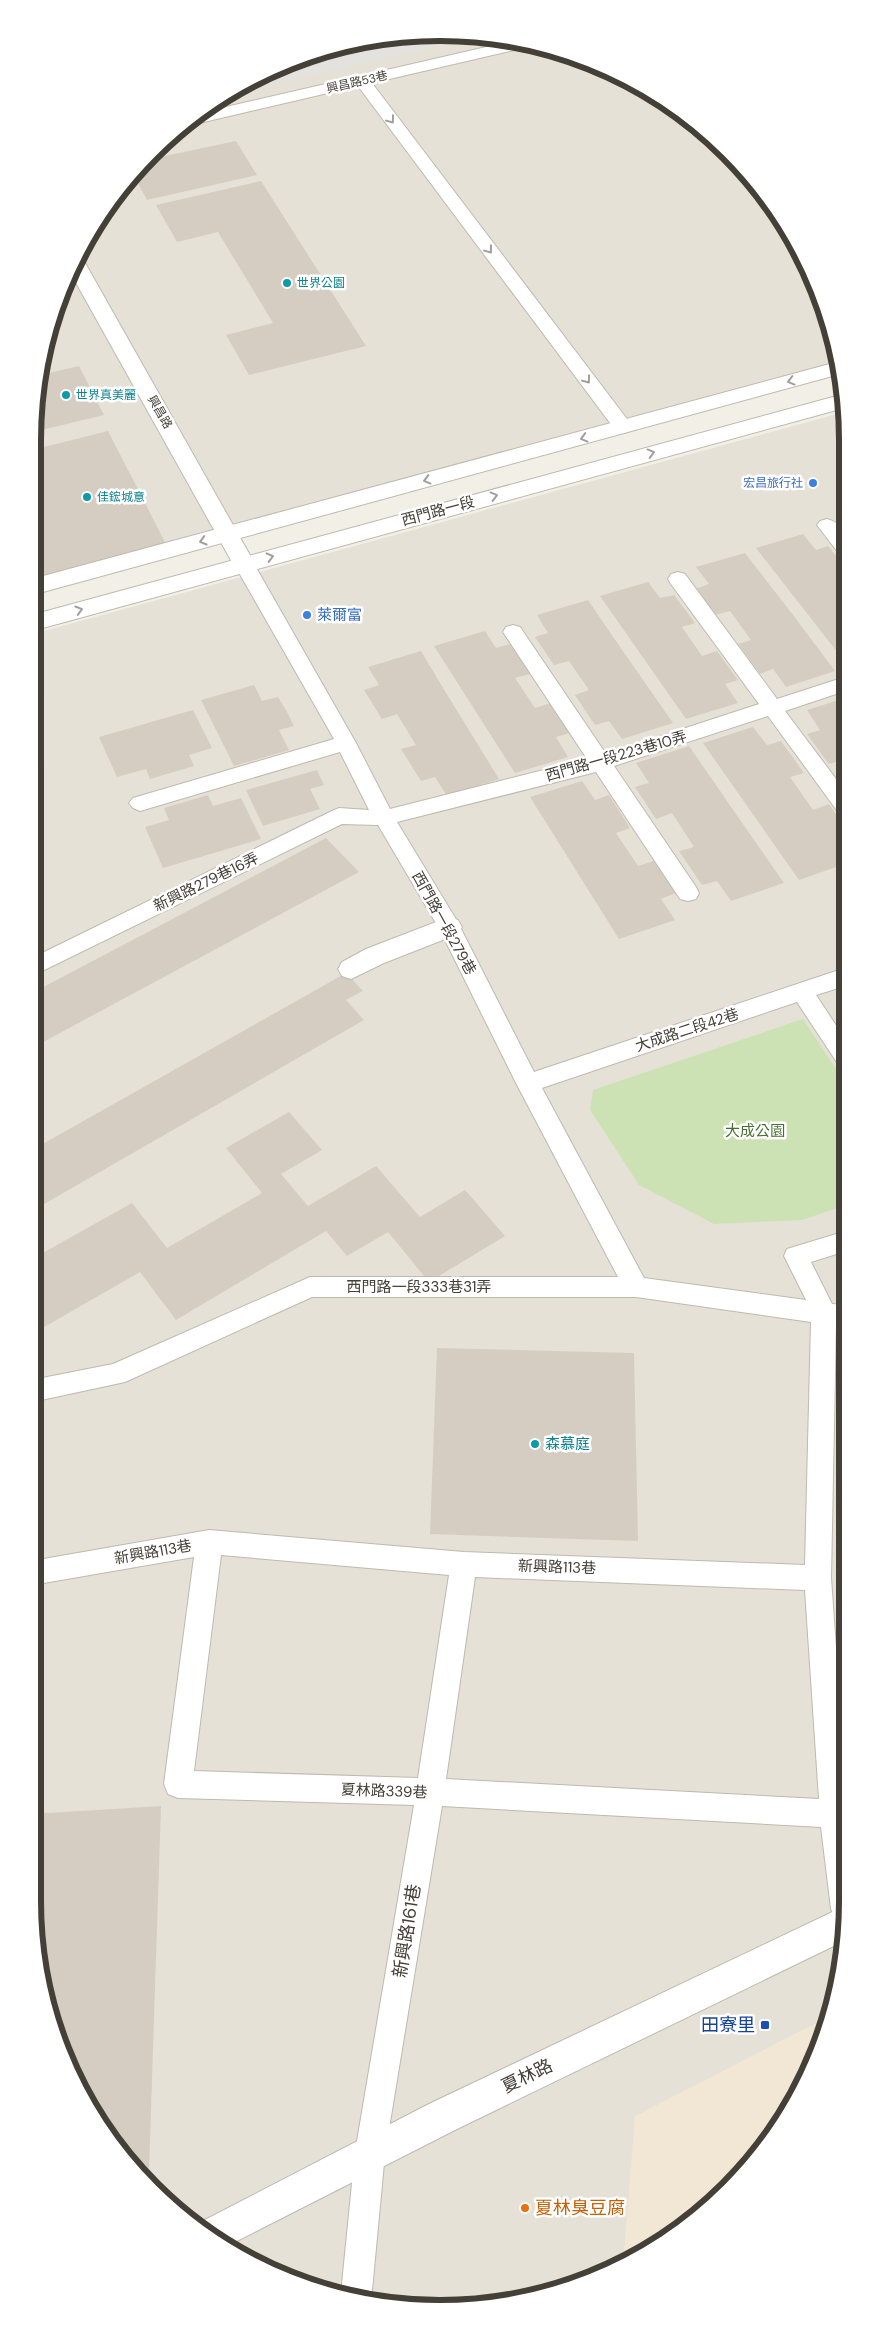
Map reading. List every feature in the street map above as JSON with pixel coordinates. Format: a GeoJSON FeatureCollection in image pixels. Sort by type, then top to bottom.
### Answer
{"type":"FeatureCollection","features":[{"type":"Feature","properties":{"kind":"street","name":"興昌路"},"geometry":{"type":"LineString","coordinates":[[79,271],[244,564]]}},
{"type":"Feature","properties":{"kind":"street"},"geometry":{"type":"LineString","coordinates":[[41,585],[832,370]]}},
{"type":"Feature","properties":{"kind":"street","name":"西門路一段"},"geometry":{"type":"LineString","coordinates":[[41,621],[244,564],[837,403]]}},
{"type":"Feature","properties":{"kind":"street"},"geometry":{"type":"LineString","coordinates":[[352,968],[375,956],[449,927]]}},
{"type":"Feature","properties":{"kind":"street","name":"夏林路"},"geometry":{"type":"LineString","coordinates":[[216,2232],[370,2153],[838,1926]]}},
{"type":"Feature","properties":{"kind":"lane","name":"興昌路53巷"},"geometry":{"type":"LineString","coordinates":[[207,116],[506,47]]}},
{"type":"Feature","properties":{"kind":"lane"},"geometry":{"type":"LineString","coordinates":[[362,81],[622,427]]}},
{"type":"Feature","properties":{"kind":"lane"},"geometry":{"type":"LineString","coordinates":[[828,525],[839,539]]}},
{"type":"Feature","properties":{"kind":"lane","name":"西門路一段279巷"},"geometry":{"type":"LineString","coordinates":[[244,564],[346,743],[384,818],[449,927],[528,1083],[636,1287]]}},
{"type":"Feature","properties":{"kind":"lane"},"geometry":{"type":"LineString","coordinates":[[678,578],[839,798]]}},
{"type":"Feature","properties":{"kind":"lane"},"geometry":{"type":"LineString","coordinates":[[513,632],[688,893]]}},
{"type":"Feature","properties":{"kind":"lane","name":"西門路一段223巷10弄"},"geometry":{"type":"LineString","coordinates":[[384,818],[601,763],[839,686]]}},
{"type":"Feature","properties":{"kind":"lane"},"geometry":{"type":"LineString","coordinates":[[140,803],[346,743]]}},
{"type":"Feature","properties":{"kind":"lane","name":"新興路279巷16弄"},"geometry":{"type":"LineString","coordinates":[[41,964],[339,816],[384,818]]}},
{"type":"Feature","properties":{"kind":"lane","name":"大成路二段42巷"},"geometry":{"type":"LineString","coordinates":[[528,1083],[839,979]]}},
{"type":"Feature","properties":{"kind":"lane"},"geometry":{"type":"LineString","coordinates":[[802,992],[839,1048]]}},
{"type":"Feature","properties":{"kind":"lane"},"geometry":{"type":"LineString","coordinates":[[839,1242],[796,1256],[835,1314],[818,1578],[834,1814],[839,1854]]}},
{"type":"Feature","properties":{"kind":"lane","name":"西門路一段333巷31弄"},"geometry":{"type":"LineString","coordinates":[[41,1389],[116,1374],[310,1287],[636,1287],[835,1314]]}},
{"type":"Feature","properties":{"kind":"lane","name":"新興路113巷"},"geometry":{"type":"LineString","coordinates":[[41,1571],[209,1542],[464,1564],[818,1578]]}},
{"type":"Feature","properties":{"kind":"lane","name":"夏林路339巷"},"geometry":{"type":"LineString","coordinates":[[209,1542],[178,1784],[430,1792],[834,1814]]}},
{"type":"Feature","properties":{"kind":"lane","name":"新興路161巷"},"geometry":{"type":"LineString","coordinates":[[358,2291],[370,2153],[430,1792],[464,1564]]}},
{"type":"Feature","properties":{"kind":"shaded area"},"geometry":{"type":"Polygon","coordinates":[[[440,41],[466,42],[518,49],[568,62],[593,72],[616,82],[662,108],[703,140],[722,158],[740,177],[772,218],[798,264],[808,287],[818,312],[831,365],[41,581],[41,440],[45,388],[49,362],[62,312],[82,264],[108,218],[124,197],[140,177],[177,140],[218,108],[264,82],[312,62],[337,55],[388,45],[440,41]]]}},
{"type":"Feature","properties":{"kind":"shaded area"},"geometry":{"type":"Polygon","coordinates":[[[414,42],[456,42],[254,88],[312,62],[362,49],[414,42]]]}},
{"type":"Feature","properties":{"kind":"shaded area"},"geometry":{"type":"Polygon","coordinates":[[[838,414],[839,1901],[835,1953],[831,1979],[818,2029],[798,2077],[772,2123],[740,2164],[703,2201],[662,2233],[616,2259],[568,2279],[518,2292],[492,2296],[440,2300],[414,2299],[362,2292],[337,2286],[312,2279],[264,2259],[218,2233],[197,2217],[177,2201],[140,2164],[108,2123],[82,2077],[62,2029],[49,1979],[42,1927],[41,1901],[41,632],[838,414]]]}},
{"type":"Feature","properties":{"kind":"shaded area"},"geometry":{"type":"Polygon","coordinates":[[[820,2021],[798,2077],[772,2123],[740,2164],[703,2201],[683,2217],[662,2233],[624,2255],[635,2116],[820,2021]]]}},
{"type":"Feature","properties":{"kind":"green space","name":"大成公園"},"geometry":{"type":"Polygon","coordinates":[[[803,1019],[839,1073],[839,1207],[802,1220],[714,1224],[639,1185],[590,1110],[593,1090],[803,1019]]]}},
{"type":"Feature","properties":{"kind":"building"},"geometry":{"type":"Polygon","coordinates":[[[236,141],[257,175],[147,200],[137,181],[159,157],[236,141]]]}},
{"type":"Feature","properties":{"kind":"building","name":"世界公園"},"geometry":{"type":"Polygon","coordinates":[[[261,181],[366,346],[249,375],[226,335],[273,323],[218,232],[177,242],[156,205],[261,181]]]}},
{"type":"Feature","properties":{"kind":"building","name":"世界真美麗"},"geometry":{"type":"Polygon","coordinates":[[[79,366],[104,415],[41,430],[47,374],[79,366]]]}},
{"type":"Feature","properties":{"kind":"building","name":"佳鋐城意"},"geometry":{"type":"Polygon","coordinates":[[[108,431],[166,544],[41,578],[41,448],[108,431]]]}},
{"type":"Feature","properties":{"kind":"building"},"geometry":{"type":"Polygon","coordinates":[[[803,534],[816,550],[828,546],[839,560],[839,654],[756,548],[803,534]]]}},
{"type":"Feature","properties":{"kind":"building"},"geometry":{"type":"Polygon","coordinates":[[[745,553],[835,671],[786,687],[773,669],[760,674],[738,644],[751,640],[730,611],[715,615],[695,589],[709,584],[696,567],[745,553]]]}},
{"type":"Feature","properties":{"kind":"building"},"geometry":{"type":"Polygon","coordinates":[[[648,582],[660,598],[674,595],[695,623],[682,627],[702,656],[717,651],[738,680],[725,684],[738,703],[686,719],[600,596],[648,582]]]}},
{"type":"Feature","properties":{"kind":"building"},"geometry":{"type":"Polygon","coordinates":[[[588,600],[673,723],[622,739],[609,721],[595,725],[575,695],[589,690],[569,661],[554,665],[535,637],[548,633],[537,615],[588,600]]]}},
{"type":"Feature","properties":{"kind":"building"},"geometry":{"type":"Polygon","coordinates":[[[485,631],[496,648],[510,644],[530,674],[515,678],[535,708],[551,703],[570,733],[556,737],[568,757],[515,773],[434,646],[485,631]]]}},
{"type":"Feature","properties":{"kind":"building"},"geometry":{"type":"Polygon","coordinates":[[[421,651],[499,779],[447,796],[435,777],[421,781],[401,749],[416,745],[397,714],[382,719],[364,690],[379,685],[368,667],[421,651]]]}},
{"type":"Feature","properties":{"kind":"building"},"geometry":{"type":"Polygon","coordinates":[[[254,685],[262,701],[278,697],[287,712],[294,726],[279,730],[289,750],[234,766],[201,700],[254,685]]]}},
{"type":"Feature","properties":{"kind":"building"},"geometry":{"type":"Polygon","coordinates":[[[839,700],[839,761],[829,764],[807,734],[820,730],[807,710],[839,700]]]}},
{"type":"Feature","properties":{"kind":"building"},"geometry":{"type":"Polygon","coordinates":[[[193,710],[212,748],[189,755],[194,766],[150,779],[146,769],[117,777],[99,737],[193,710]]]}},
{"type":"Feature","properties":{"kind":"building"},"geometry":{"type":"Polygon","coordinates":[[[753,727],[767,745],[781,741],[804,773],[790,777],[813,810],[829,804],[839,818],[839,866],[799,880],[703,743],[753,727]]]}},
{"type":"Feature","properties":{"kind":"building"},"geometry":{"type":"Polygon","coordinates":[[[689,746],[784,883],[731,901],[717,881],[702,885],[679,851],[694,847],[672,813],[656,819],[635,787],[649,783],[636,763],[689,746]]]}},
{"type":"Feature","properties":{"kind":"building"},"geometry":{"type":"Polygon","coordinates":[[[317,770],[324,785],[310,789],[320,809],[263,826],[246,790],[317,770]]]}},
{"type":"Feature","properties":{"kind":"building"},"geometry":{"type":"Polygon","coordinates":[[[582,781],[595,800],[609,795],[630,828],[616,833],[638,866],[654,861],[666,878],[676,893],[661,899],[675,920],[619,939],[530,797],[582,781]]]}},
{"type":"Feature","properties":{"kind":"building"},"geometry":{"type":"Polygon","coordinates":[[[208,795],[213,806],[241,798],[261,839],[163,868],[145,827],[169,820],[164,808],[208,795]]]}},
{"type":"Feature","properties":{"kind":"building"},"geometry":{"type":"Polygon","coordinates":[[[326,838],[359,872],[41,1043],[41,988],[326,838]]]}},
{"type":"Feature","properties":{"kind":"building"},"geometry":{"type":"Polygon","coordinates":[[[346,973],[363,991],[346,1000],[364,1020],[41,1206],[41,1145],[346,973]]]}},
{"type":"Feature","properties":{"kind":"building"},"geometry":{"type":"Polygon","coordinates":[[[289,1112],[322,1150],[281,1174],[308,1206],[376,1166],[420,1217],[465,1190],[505,1236],[429,1282],[388,1232],[347,1256],[326,1231],[176,1320],[140,1272],[41,1329],[41,1254],[132,1203],[167,1248],[262,1193],[226,1148],[289,1112]]]}},
{"type":"Feature","properties":{"kind":"building","name":"森慕庭"},"geometry":{"type":"Polygon","coordinates":[[[437,1348],[634,1353],[638,1541],[430,1534],[437,1348]]]}},
{"type":"Feature","properties":{"kind":"building"},"geometry":{"type":"Polygon","coordinates":[[[161,1806],[149,2171],[147,2172],[108,2123],[82,2077],[62,2029],[49,1979],[42,1927],[41,1813],[161,1806]]]}},
{"type":"Feature","properties":{"kind":"place","name":"世界公園"},"geometry":{"type":"Point","coordinates":[287,283]}},
{"type":"Feature","properties":{"kind":"place","name":"世界真美麗"},"geometry":{"type":"Point","coordinates":[66,395]}},
{"type":"Feature","properties":{"kind":"place","name":"宏昌旅行社"},"geometry":{"type":"Point","coordinates":[813,483]}},
{"type":"Feature","properties":{"kind":"place","name":"佳鋐城意"},"geometry":{"type":"Point","coordinates":[87,497]}},
{"type":"Feature","properties":{"kind":"place","name":"萊爾富"},"geometry":{"type":"Point","coordinates":[307,615]}},
{"type":"Feature","properties":{"kind":"place","name":"森慕庭"},"geometry":{"type":"Point","coordinates":[535,1444]}},
{"type":"Feature","properties":{"kind":"place","name":"田寮里"},"geometry":{"type":"Point","coordinates":[765,2025]}},
{"type":"Feature","properties":{"kind":"place","name":"夏林臭豆腐"},"geometry":{"type":"Point","coordinates":[525,2208]}}]}
